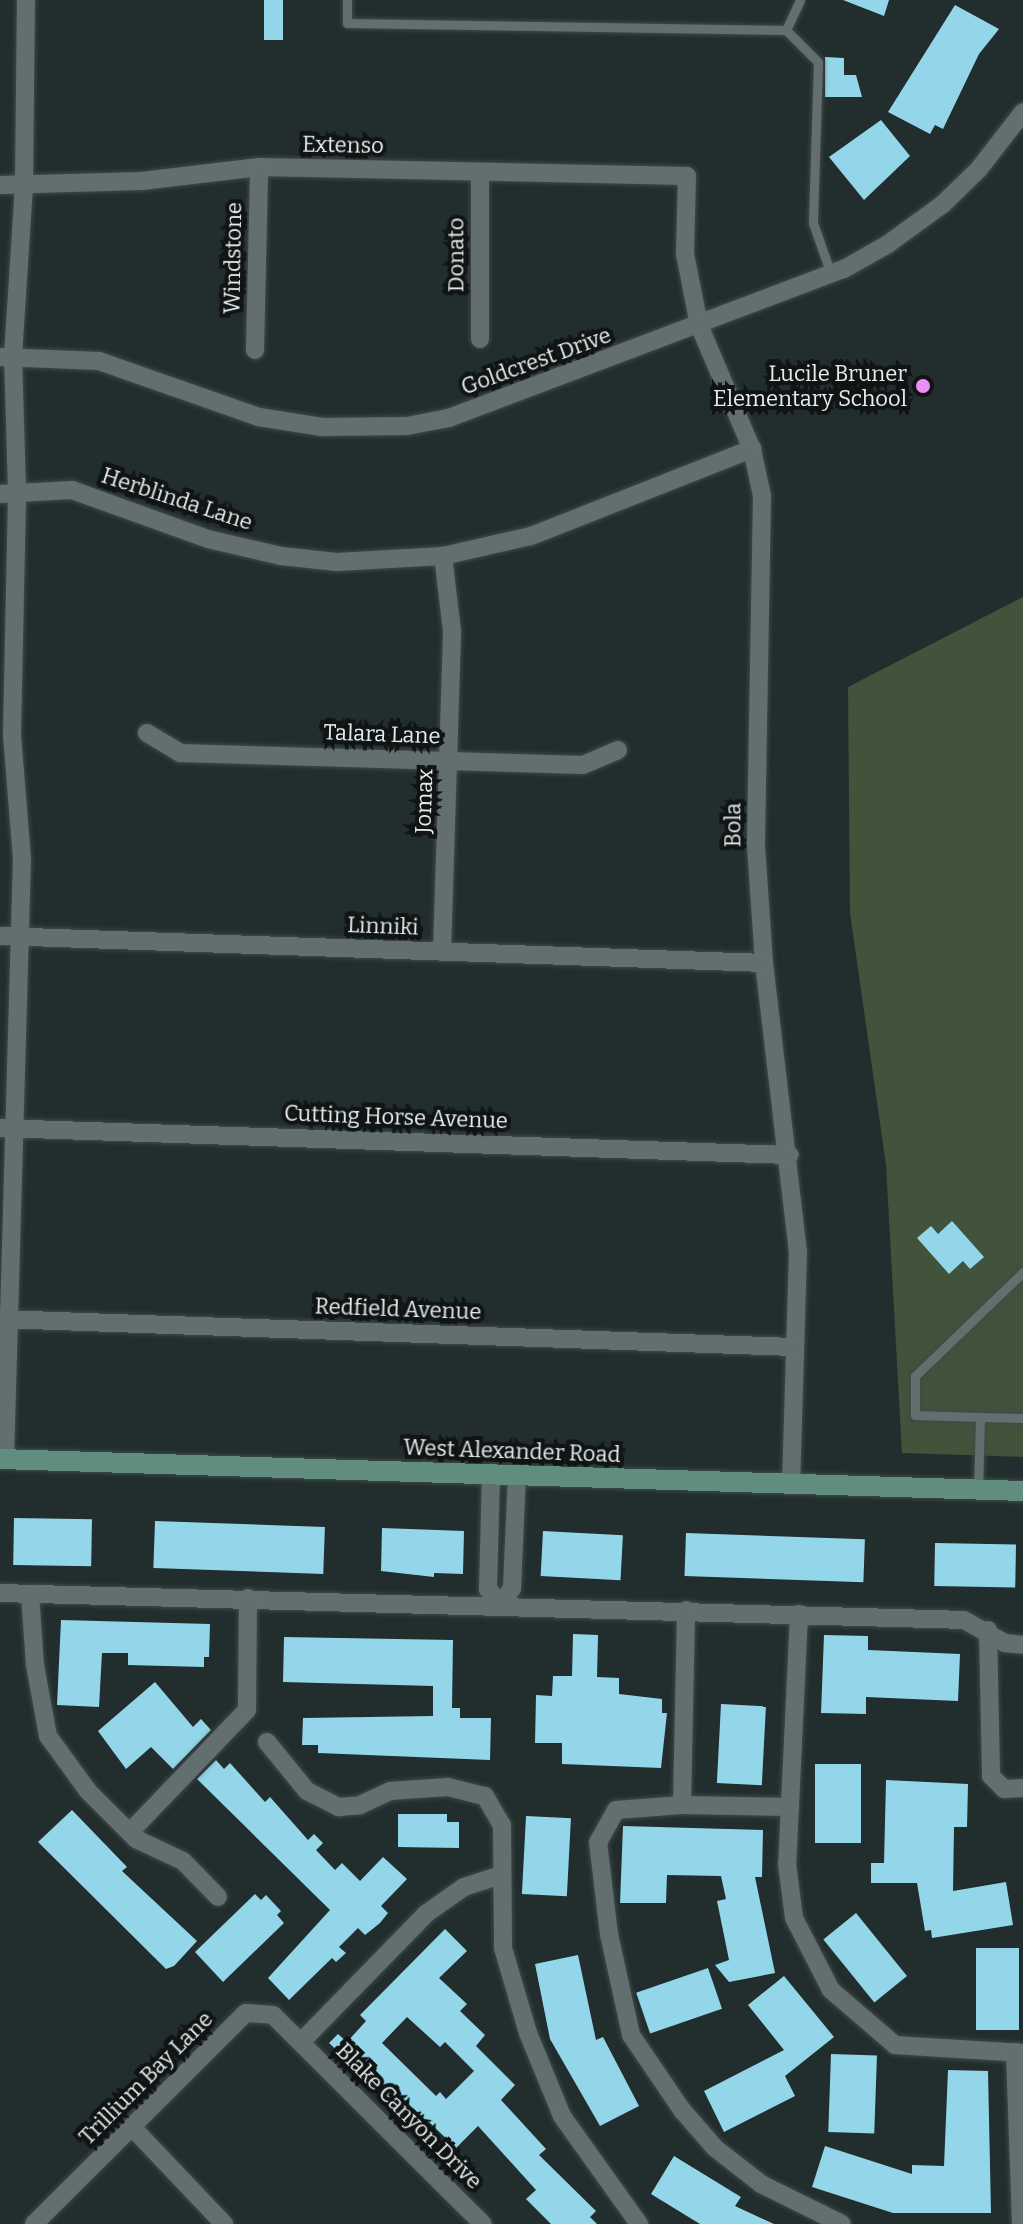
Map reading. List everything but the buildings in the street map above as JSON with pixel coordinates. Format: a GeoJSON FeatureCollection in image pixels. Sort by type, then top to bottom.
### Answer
{"type":"FeatureCollection","features":[{"type":"Feature","properties":{"kind":"main road","name":"West Alexander Road"},"geometry":{"type":"LineString","coordinates":[[3,1459],[1023,1491]]}},
{"type":"Feature","properties":{"kind":"street"},"geometry":{"type":"LineString","coordinates":[[3,1459],[8,1128],[22,859],[6,735],[6,356],[24,185],[26,0]]}},
{"type":"Feature","properties":{"kind":"street","name":"Goldcrest Drive"},"geometry":{"type":"LineString","coordinates":[[6,356],[99,361],[259,417],[322,427],[407,426],[505,401],[831,274],[888,244],[943,204],[979,169],[1023,112]]}},
{"type":"Feature","properties":{"kind":"street","name":"Extenso"},"geometry":{"type":"LineString","coordinates":[[0,185],[142,181],[259,167],[687,176]]}},
{"type":"Feature","properties":{"kind":"street","name":"Windstone"},"geometry":{"type":"LineString","coordinates":[[255,350],[259,167]]}},
{"type":"Feature","properties":{"kind":"street","name":"Donato"},"geometry":{"type":"LineString","coordinates":[[480,172],[480,339]]}},
{"type":"Feature","properties":{"kind":"street","name":"Bola"},"geometry":{"type":"LineString","coordinates":[[687,176],[685,254],[699,325],[752,449],[764,526],[756,816],[764,963],[790,1155],[798,1251],[791,1483]]}},
{"type":"Feature","properties":{"kind":"street","name":"Herblinda Lane"},"geometry":{"type":"LineString","coordinates":[[8,492],[72,490],[208,539],[281,556],[337,562],[443,556],[531,536],[752,449]]}},
{"type":"Feature","properties":{"kind":"street","name":"Jomax"},"geometry":{"type":"LineString","coordinates":[[442,952],[452,631],[443,556]]}},
{"type":"Feature","properties":{"kind":"street","name":"Talara Lane"},"geometry":{"type":"LineString","coordinates":[[147,733],[180,753],[583,765],[618,750]]}},
{"type":"Feature","properties":{"kind":"street","name":"Linniki"},"geometry":{"type":"LineString","coordinates":[[0,936],[764,963]]}},
{"type":"Feature","properties":{"kind":"street","name":"Cutting Horse Avenue"},"geometry":{"type":"LineString","coordinates":[[8,1128],[790,1155]]}},
{"type":"Feature","properties":{"kind":"street","name":"Redfield Avenue"},"geometry":{"type":"LineString","coordinates":[[6,1320],[794,1347]]}},
{"type":"Feature","properties":{"kind":"street"},"geometry":{"type":"LineString","coordinates":[[491,1474],[488,1589],[501,1605]]}},
{"type":"Feature","properties":{"kind":"street"},"geometry":{"type":"LineString","coordinates":[[501,1605],[512,1588],[517,1475]]}},
{"type":"Feature","properties":{"kind":"street"},"geometry":{"type":"LineString","coordinates":[[0,1593],[964,1620],[988,1630],[1005,1643],[1023,1645]]}},
{"type":"Feature","properties":{"kind":"street"},"geometry":{"type":"LineString","coordinates":[[30,1594],[35,1665],[48,1736],[88,1791],[130,1832],[183,1861],[218,1897]]}},
{"type":"Feature","properties":{"kind":"street"},"geometry":{"type":"LineString","coordinates":[[130,1832],[247,1710],[248,1598]]}},
{"type":"Feature","properties":{"kind":"street"},"geometry":{"type":"LineString","coordinates":[[682,1805],[686,1610]]}},
{"type":"Feature","properties":{"kind":"street"},"geometry":{"type":"LineString","coordinates":[[799,1614],[787,1864],[794,1918],[831,1990],[895,2045],[1019,2052],[1021,2224]]}},
{"type":"Feature","properties":{"kind":"street"},"geometry":{"type":"LineString","coordinates":[[988,1630],[991,1776],[1004,1789],[1023,1788]]}},
{"type":"Feature","properties":{"kind":"street"},"geometry":{"type":"LineString","coordinates":[[267,1742],[307,1791],[339,1807],[360,1805],[390,1791],[448,1787],[485,1796],[502,1825],[503,1948],[528,2033],[562,2116],[639,2224]]}},
{"type":"Feature","properties":{"kind":"street"},"geometry":{"type":"LineString","coordinates":[[790,1807],[682,1805],[616,1810],[598,1842],[609,1934],[631,2035],[682,2110],[715,2148],[761,2184],[842,2224]]}},
{"type":"Feature","properties":{"kind":"street"},"geometry":{"type":"LineString","coordinates":[[302,2041],[427,1913],[464,1887],[502,1875]]}},
{"type":"Feature","properties":{"kind":"street","name":"Trillium Bay Lane"},"geometry":{"type":"LineString","coordinates":[[34,2224],[246,2013],[273,2015],[302,2041]]}},
{"type":"Feature","properties":{"kind":"street","name":"Blake Canyon Drive"},"geometry":{"type":"LineString","coordinates":[[302,2041],[483,2224]]}},
{"type":"Feature","properties":{"kind":"street"},"geometry":{"type":"LineString","coordinates":[[132,2127],[224,2224]]}},
{"type":"Feature","properties":{"kind":"lane"},"geometry":{"type":"LineString","coordinates":[[347,0],[347,23],[786,30],[818,62],[813,223],[831,274]]}},
{"type":"Feature","properties":{"kind":"lane"},"geometry":{"type":"LineString","coordinates":[[786,30],[800,0]]}},
{"type":"Feature","properties":{"kind":"lane"},"geometry":{"type":"LineString","coordinates":[[1023,1272],[915,1376],[915,1415],[1023,1418]]}},
{"type":"Feature","properties":{"kind":"lane"},"geometry":{"type":"LineString","coordinates":[[978,1490],[980,1417]]}},
{"type":"Feature","properties":{"kind":"lane"},"geometry":{"type":"LineString","coordinates":[[489,1541],[514,1541]]}},
{"type":"Feature","properties":{"kind":"green space"},"geometry":{"type":"Polygon","coordinates":[[[1023,597],[1023,1457],[902,1453],[886,1165],[850,913],[848,687],[1023,597]]]}},
{"type":"Feature","properties":{"kind":"place","name":"Lucile Bruner Elementary School"},"geometry":{"type":"Point","coordinates":[923,386]}}]}
